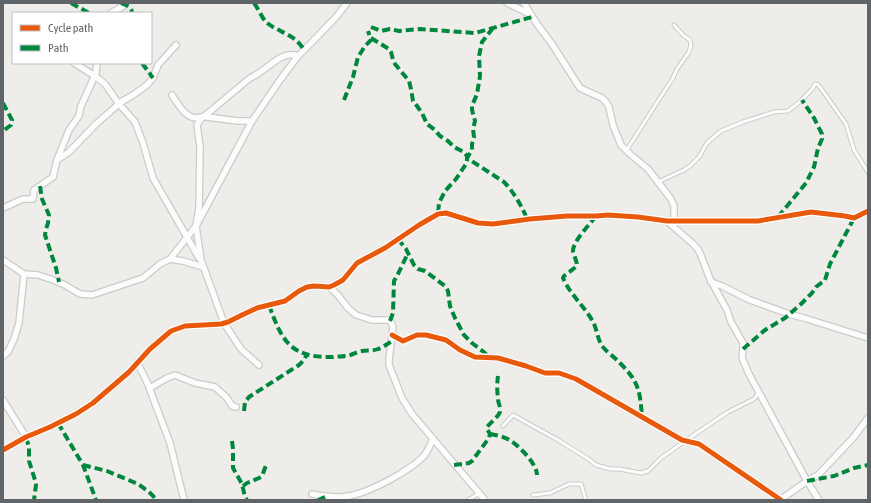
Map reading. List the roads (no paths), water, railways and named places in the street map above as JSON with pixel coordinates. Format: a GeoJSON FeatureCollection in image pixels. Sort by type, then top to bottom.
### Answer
{"type":"FeatureCollection","features":[{"type":"Feature","properties":{"kind":"street"},"geometry":{"type":"LineString","coordinates":[[113,12],[125,5],[124,3]]}},
{"type":"Feature","properties":{"kind":"street"},"geometry":{"type":"LineString","coordinates":[[340,12],[341,3]]}},
{"type":"Feature","properties":{"kind":"street"},"geometry":{"type":"LineString","coordinates":[[3,260],[24,274],[38,275],[53,280],[80,294],[92,294],[143,278],[160,264],[170,259],[196,226],[252,121],[280,80],[298,56],[347,3]]}},
{"type":"Feature","properties":{"kind":"street"},"geometry":{"type":"LineString","coordinates":[[507,3],[530,14]]}},
{"type":"Feature","properties":{"kind":"street"},"geometry":{"type":"LineString","coordinates":[[524,3],[580,88],[602,98],[606,102],[621,145],[648,169],[671,199],[674,206],[674,221]]}},
{"type":"Feature","properties":{"kind":"street"},"geometry":{"type":"LineString","coordinates":[[57,160],[69,152],[96,124],[119,104],[146,85],[153,78],[158,65],[176,45]]}},
{"type":"Feature","properties":{"kind":"street"},"geometry":{"type":"LineString","coordinates":[[259,365],[241,349],[224,323],[201,260],[196,226],[200,208],[200,147],[197,126],[202,117],[250,78],[283,56],[292,54],[298,56]]}},
{"type":"Feature","properties":{"kind":"street"},"geometry":{"type":"LineString","coordinates":[[76,64],[105,84],[119,104],[135,122],[144,143],[153,178],[201,260]]}},
{"type":"Feature","properties":{"kind":"street"},"geometry":{"type":"LineString","coordinates":[[3,208],[23,199],[33,199],[34,190],[53,177],[57,160],[69,130],[79,116],[81,106],[96,73],[97,64]]}},
{"type":"Feature","properties":{"kind":"street"},"geometry":{"type":"LineString","coordinates":[[172,94],[184,112],[190,117],[252,121]]}},
{"type":"Feature","properties":{"kind":"street"},"geometry":{"type":"LineString","coordinates":[[3,450],[26,437],[76,414],[93,403],[119,381],[137,362],[171,331],[185,326],[224,323],[257,308],[285,301],[307,287],[329,287],[339,283],[361,260],[385,248],[438,214],[446,212],[478,223],[493,224],[567,216],[608,215],[667,221],[758,221],[811,212],[854,218],[868,211]]}},
{"type":"Feature","properties":{"kind":"street"},"geometry":{"type":"LineString","coordinates":[[667,221],[697,248],[711,282],[743,343],[743,361],[819,500]]}},
{"type":"Feature","properties":{"kind":"street"},"geometry":{"type":"LineString","coordinates":[[170,259],[203,267]]}},
{"type":"Feature","properties":{"kind":"street"},"geometry":{"type":"LineString","coordinates":[[3,356],[8,352],[19,323],[24,274]]}},
{"type":"Feature","properties":{"kind":"street"},"geometry":{"type":"LineString","coordinates":[[711,282],[750,300],[789,314],[868,338]]}},
{"type":"Feature","properties":{"kind":"street"},"geometry":{"type":"LineString","coordinates":[[329,287],[356,315],[372,320],[390,321],[393,327],[389,365],[402,398],[412,414],[485,500]]}},
{"type":"Feature","properties":{"kind":"street"},"geometry":{"type":"LineString","coordinates":[[392,334],[403,341],[420,335],[442,338],[474,357],[498,358],[544,373],[559,373],[582,382],[684,441],[699,444],[780,500],[818,475],[853,438],[868,418]]}},
{"type":"Feature","properties":{"kind":"street"},"geometry":{"type":"LineString","coordinates":[[137,362],[150,388],[170,443],[184,500]]}},
{"type":"Feature","properties":{"kind":"street"},"geometry":{"type":"LineString","coordinates":[[150,388],[175,375],[195,383],[215,387],[227,398],[232,406],[236,407]]}},
{"type":"Feature","properties":{"kind":"street"},"geometry":{"type":"LineString","coordinates":[[3,400],[26,437]]}},
{"type":"Feature","properties":{"kind":"street"},"geometry":{"type":"LineString","coordinates":[[312,494],[330,497],[349,496],[367,491],[409,468],[425,454],[433,439]]}},
{"type":"Feature","properties":{"kind":"lane"},"geometry":{"type":"LineString","coordinates":[[626,151],[673,78],[679,64],[689,52],[691,44],[690,40],[674,25]]}},
{"type":"Feature","properties":{"kind":"lane"},"geometry":{"type":"LineString","coordinates":[[658,182],[690,166],[699,157],[708,143],[721,131],[774,112],[788,110],[802,100],[815,84],[817,84],[846,124],[854,150],[868,172]]}},
{"type":"Feature","properties":{"kind":"lane"},"geometry":{"type":"LineString","coordinates":[[503,426],[513,415],[558,440],[596,465],[641,474],[648,471],[661,458],[684,441],[728,412],[754,399],[759,392]]}},
{"type":"Feature","properties":{"kind":"lane"},"geometry":{"type":"LineString","coordinates":[[533,496],[550,493],[569,484],[581,484],[586,500]]}},
{"type":"Feature","properties":{"kind":"lane"},"geometry":{"type":"LineString","coordinates":[[468,500],[480,493]]}}]}
